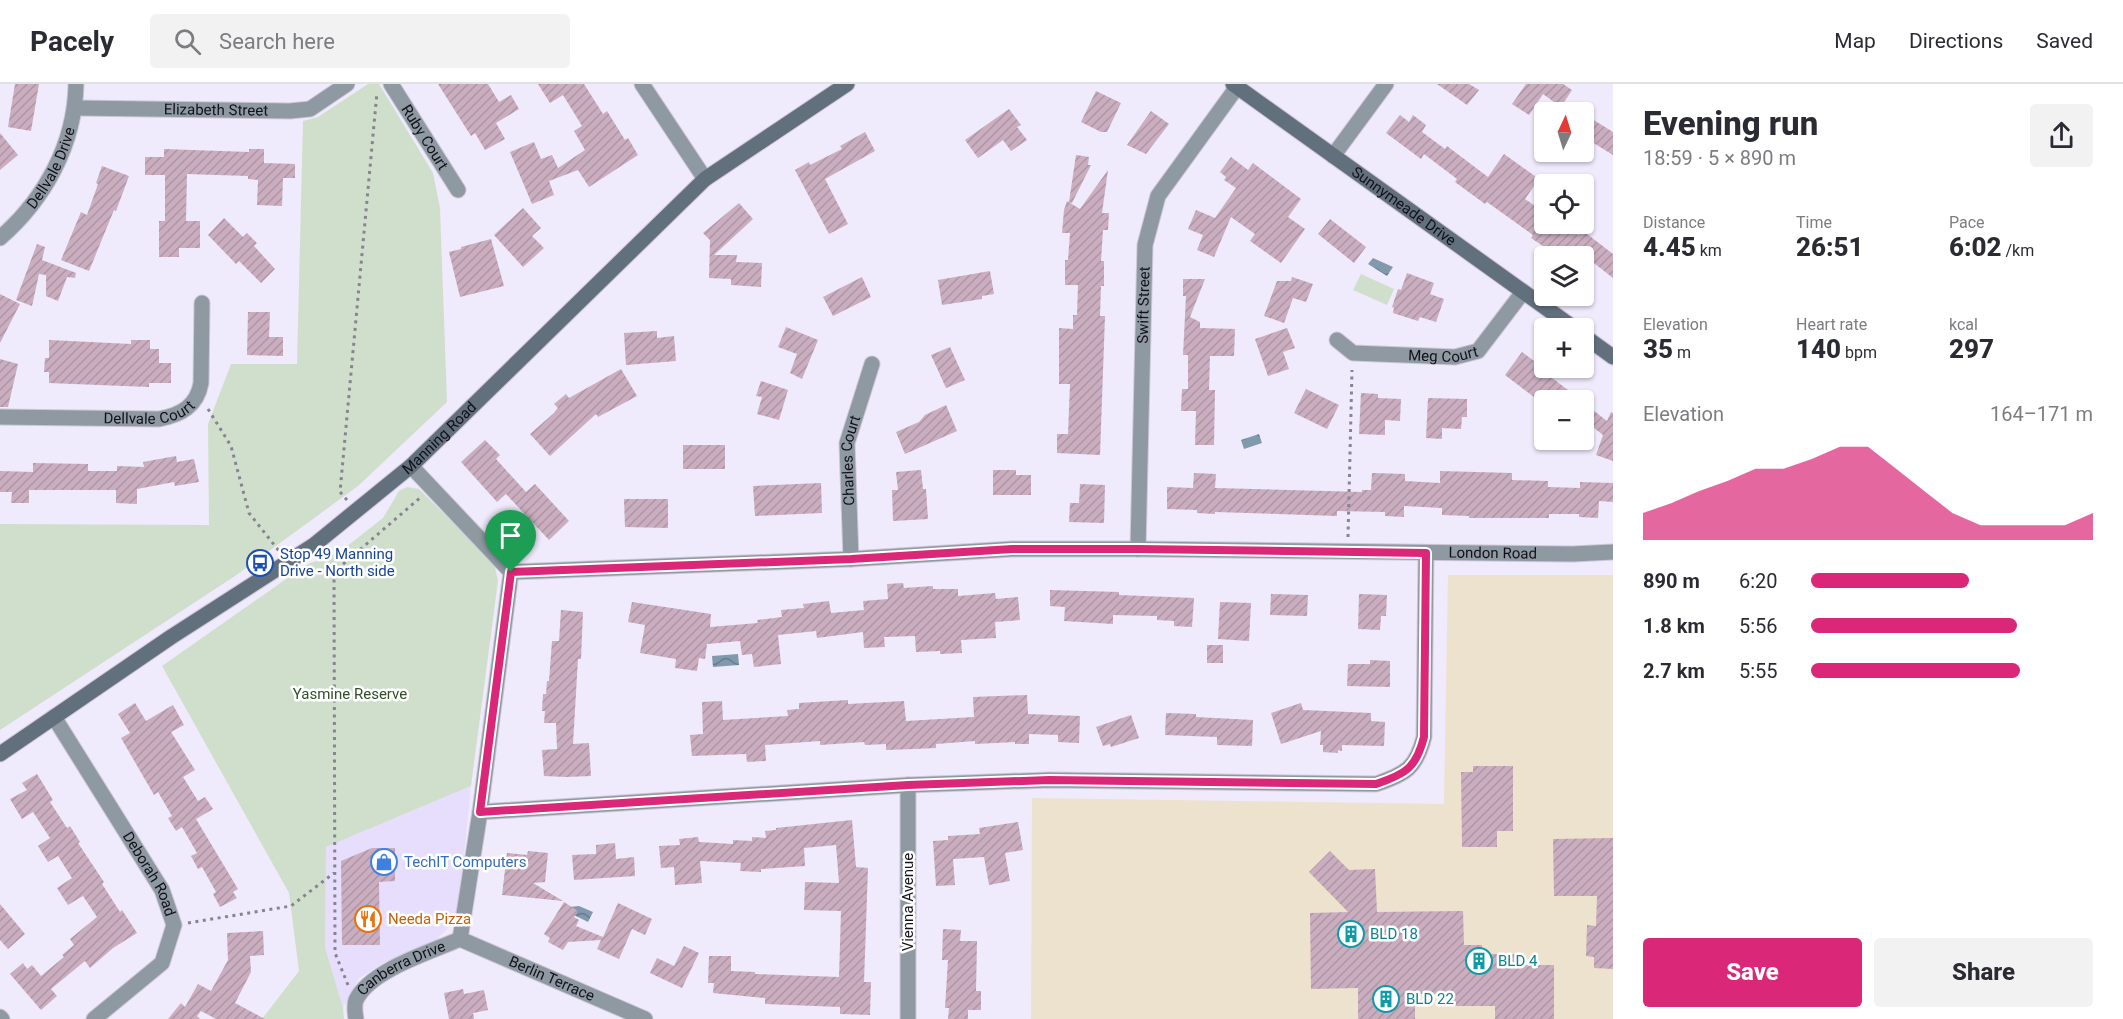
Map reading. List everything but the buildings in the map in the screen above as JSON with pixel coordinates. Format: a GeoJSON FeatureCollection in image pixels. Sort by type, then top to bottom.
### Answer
{"type":"FeatureCollection","features":[{"type":"Feature","properties":{"kind":"street","name":"Dellvale Drive"},"geometry":{"type":"LineString","coordinates":[[0,238],[28,209],[52,176],[64,148],[76,108],[76,84]]}},
{"type":"Feature","properties":{"kind":"street","name":"Elizabeth Street"},"geometry":{"type":"LineString","coordinates":[[76,108],[290,111],[310,108],[347,84]]}},
{"type":"Feature","properties":{"kind":"street"},"geometry":{"type":"LineString","coordinates":[[642,84],[705,179]]}},
{"type":"Feature","properties":{"kind":"street","name":"Manning Road"},"geometry":{"type":"LineString","coordinates":[[0,754],[171,637],[314,545],[411,466],[705,179],[847,84]]}},
{"type":"Feature","properties":{"kind":"street"},"geometry":{"type":"LineString","coordinates":[[1334,156],[1386,84]]}},
{"type":"Feature","properties":{"kind":"street","name":"Ruby Court"},"geometry":{"type":"LineString","coordinates":[[387,86],[458,190]]}},
{"type":"Feature","properties":{"kind":"street","name":"Sunnymeade Drive"},"geometry":{"type":"LineString","coordinates":[[1235,86],[1560,318]]}},
{"type":"Feature","properties":{"kind":"street","name":"Swift Street"},"geometry":{"type":"LineString","coordinates":[[1138,549],[1145,245],[1158,195],[1235,86]]}},
{"type":"Feature","properties":{"kind":"street","name":"Meg Court"},"geometry":{"type":"LineString","coordinates":[[1353,353],[1455,357],[1478,351],[1523,292]]}},
{"type":"Feature","properties":{"kind":"street","name":"Dellvale Court"},"geometry":{"type":"LineString","coordinates":[[0,417],[159,419],[176,416],[191,406],[199,394],[202,303]]}},
{"type":"Feature","properties":{"kind":"street"},"geometry":{"type":"LineString","coordinates":[[1337,340],[1353,353]]}},
{"type":"Feature","properties":{"kind":"street"},"geometry":{"type":"LineString","coordinates":[[1594,343],[1613,357]]}},
{"type":"Feature","properties":{"kind":"street","name":"Charles Court"},"geometry":{"type":"LineString","coordinates":[[851,559],[847,443],[872,364]]}},
{"type":"Feature","properties":{"kind":"street"},"geometry":{"type":"LineString","coordinates":[[411,466],[511,572]]}},
{"type":"Feature","properties":{"kind":"street","name":"London Road"},"geometry":{"type":"LineString","coordinates":[[511,572],[851,559],[1012,549],[1573,555],[1613,552]]}},
{"type":"Feature","properties":{"kind":"street"},"geometry":{"type":"LineString","coordinates":[[480,812],[908,785],[1049,780],[1376,784],[1395,778],[1410,769],[1419,754],[1424,737],[1426,553]]}},
{"type":"Feature","properties":{"kind":"street","name":"Canberra Drive"},"geometry":{"type":"LineString","coordinates":[[356,1019],[355,1002],[368,984],[384,972],[460,939],[480,812],[511,572]]}},
{"type":"Feature","properties":{"kind":"street","name":"Deborah Road"},"geometry":{"type":"LineString","coordinates":[[54,717],[162,890],[174,925],[162,963],[94,1019]]}},
{"type":"Feature","properties":{"kind":"street","name":"Vienna Avenue"},"geometry":{"type":"LineString","coordinates":[[908,785],[908,1019]]}},
{"type":"Feature","properties":{"kind":"street","name":"Berlin Terrace"},"geometry":{"type":"LineString","coordinates":[[460,939],[645,1019]]}},
{"type":"Feature","properties":{"kind":"path"},"geometry":{"type":"LineString","coordinates":[[357,510],[340,492],[376,93],[387,86]]}},
{"type":"Feature","properties":{"kind":"path"},"geometry":{"type":"LineString","coordinates":[[1347,551],[1353,353]]}},
{"type":"Feature","properties":{"kind":"path"},"geometry":{"type":"LineString","coordinates":[[199,394],[231,446],[249,513],[287,562]]}},
{"type":"Feature","properties":{"kind":"path"},"geometry":{"type":"LineString","coordinates":[[355,1002],[335,953],[334,572],[431,488]]}},
{"type":"Feature","properties":{"kind":"path"},"geometry":{"type":"LineString","coordinates":[[174,925],[291,906],[335,872]]}},
{"type":"Feature","properties":{"kind":"shaded area"},"geometry":{"type":"Polygon","coordinates":[[[1448,575],[1613,575],[1613,1019],[1031,1019],[1032,798],[1444,804],[1448,575]]]}},
{"type":"Feature","properties":{"kind":"shaded area"},"geometry":{"type":"Polygon","coordinates":[[[471,786],[459,904],[451,925],[436,940],[381,964],[359,978],[343,1008],[325,947],[326,847],[471,786]]]}},
{"type":"Feature","properties":{"kind":"green space"},"geometry":{"type":"Polygon","coordinates":[[[368,84],[379,84],[433,173],[440,208],[447,402],[358,486],[235,576],[0,730],[0,524],[209,525],[208,424],[231,364],[297,364],[303,121],[318,117],[368,84]]]}},
{"type":"Feature","properties":{"kind":"green space"},"geometry":{"type":"Polygon","coordinates":[[[1361,274],[1394,289],[1387,305],[1353,290],[1361,274]]]}},
{"type":"Feature","properties":{"kind":"green space","name":"Yasmine Reserve"},"geometry":{"type":"Polygon","coordinates":[[[407,487],[419,489],[494,563],[498,581],[471,786],[326,847],[325,947],[343,1008],[344,1019],[262,1019],[299,971],[289,893],[162,666],[306,565],[341,551],[383,518],[399,491],[407,487]]]}},
{"type":"Feature","properties":{"kind":"water"},"geometry":{"type":"Polygon","coordinates":[[[1373,258],[1393,267],[1387,276],[1368,264],[1373,258]]]}},
{"type":"Feature","properties":{"kind":"water"},"geometry":{"type":"Polygon","coordinates":[[[1259,434],[1262,443],[1244,449],[1241,440],[1259,434]]]}},
{"type":"Feature","properties":{"kind":"water"},"geometry":{"type":"Polygon","coordinates":[[[738,654],[739,665],[713,667],[712,656],[738,654]]]}},
{"type":"Feature","properties":{"kind":"water"},"geometry":{"type":"Polygon","coordinates":[[[579,906],[593,912],[588,922],[576,916],[570,916],[569,907],[579,906]]]}},
{"type":"Feature","properties":{"kind":"place","name":"Stop 49 Manning Drive - North side"},"geometry":{"type":"Point","coordinates":[260,563]}},
{"type":"Feature","properties":{"kind":"place","name":"TechIT Computers"},"geometry":{"type":"Point","coordinates":[384,862]}},
{"type":"Feature","properties":{"kind":"place","name":"Needa Pizza"},"geometry":{"type":"Point","coordinates":[368,919]}},
{"type":"Feature","properties":{"kind":"place","name":"BLD 18"},"geometry":{"type":"Point","coordinates":[1351,934]}},
{"type":"Feature","properties":{"kind":"place","name":"BLD 4"},"geometry":{"type":"Point","coordinates":[1479,961]}},
{"type":"Feature","properties":{"kind":"place","name":"BLD 22"},"geometry":{"type":"Point","coordinates":[1386,999]}},
{"type":"Feature","properties":{"kind":"route"},"geometry":{"type":"LineString","coordinates":[[1012,549],[1426,553],[1424,737],[1419,754],[1410,769],[1395,778],[1376,784],[1049,780],[908,785],[480,812],[511,572],[851,559],[1012,549]]}}]}
